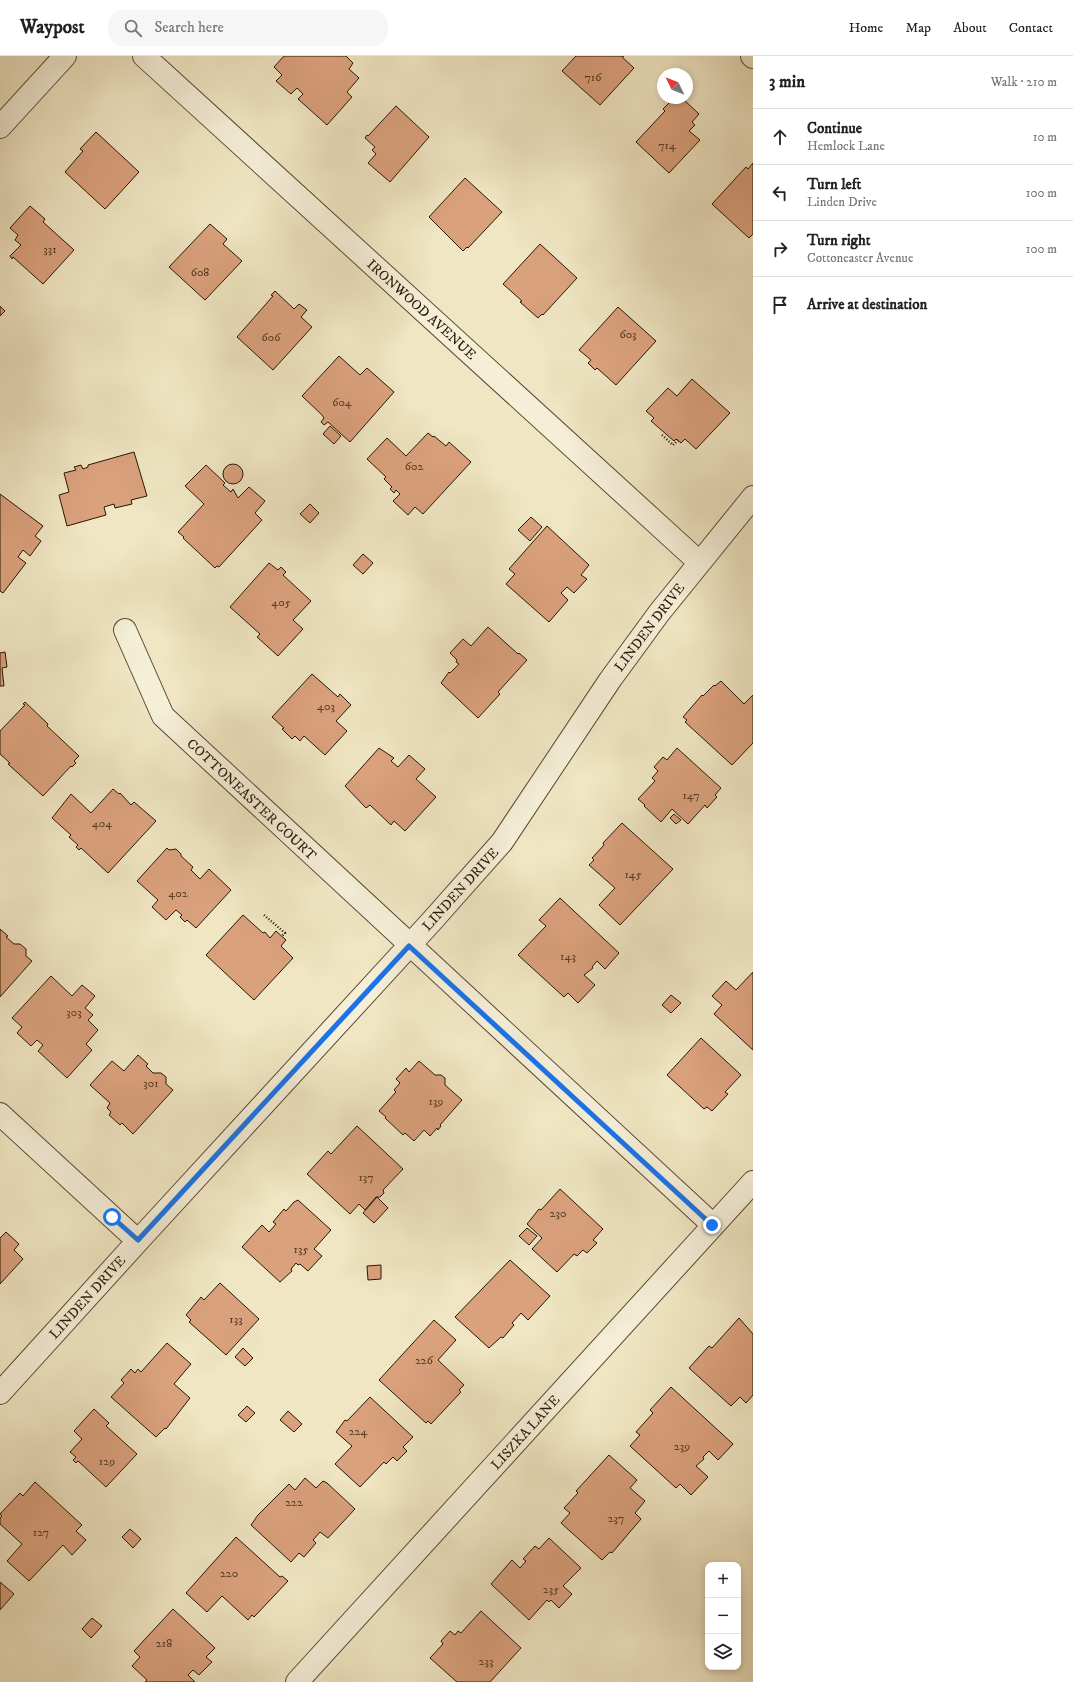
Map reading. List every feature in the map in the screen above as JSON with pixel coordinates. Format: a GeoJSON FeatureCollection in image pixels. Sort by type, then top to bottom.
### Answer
{"type":"FeatureCollection","features":[{"type":"Feature","properties":{"kind":"street"},"geometry":{"type":"LineString","coordinates":[[0,127],[65,56]]}},
{"type":"Feature","properties":{"kind":"street","name":"IRONWOOD AVENUE"},"geometry":{"type":"LineString","coordinates":[[144,56],[699,562]]}},
{"type":"Feature","properties":{"kind":"street","name":"LINDEN DRIVE"},"geometry":{"type":"LineString","coordinates":[[0,1393],[138,1240],[409,946],[502,842],[610,680],[659,613],[699,562],[753,498]]}},
{"type":"Feature","properties":{"kind":"street","name":"COTTONEASTER COURT"},"geometry":{"type":"LineString","coordinates":[[125,630],[163,716],[409,946],[712,1225]]}},
{"type":"Feature","properties":{"kind":"street"},"geometry":{"type":"LineString","coordinates":[[0,1114],[138,1240]]}},
{"type":"Feature","properties":{"kind":"street","name":"LISZKA LANE"},"geometry":{"type":"LineString","coordinates":[[297,1682],[712,1225],[753,1182]]}},
{"type":"Feature","properties":{"kind":"path"},"geometry":{"type":"LineString","coordinates":[[662,435],[673,445],[678,440]]}},
{"type":"Feature","properties":{"kind":"path"},"geometry":{"type":"LineString","coordinates":[[264,915],[285,933],[282,936]]}},
{"type":"Feature","properties":{"kind":"building"},"geometry":{"type":"Polygon","coordinates":[[[284,56],[346,56],[353,63],[349,69],[359,78],[347,92],[352,97],[327,125],[298,99],[303,94],[297,88],[291,94],[276,81],[282,75],[274,67],[284,56]]]}},
{"type":"Feature","properties":{"kind":"building"},"geometry":{"type":"Polygon","coordinates":[[[576,56],[624,56],[622,57],[634,68],[600,105],[562,71],[576,56]]]}},
{"type":"Feature","properties":{"kind":"building"},"geometry":{"type":"Polygon","coordinates":[[[668,104],[688,104],[699,114],[692,122],[695,125],[689,131],[700,140],[669,173],[636,142],[665,111],[663,109],[668,104]]]}},
{"type":"Feature","properties":{"kind":"building"},"geometry":{"type":"Polygon","coordinates":[[[396,106],[429,137],[390,182],[368,163],[376,154],[372,150],[375,147],[365,138],[396,106]]]}},
{"type":"Feature","properties":{"kind":"building"},"geometry":{"type":"Polygon","coordinates":[[[96,132],[139,172],[105,209],[65,172],[83,151],[80,149],[96,132]]]}},
{"type":"Feature","properties":{"kind":"building"},"geometry":{"type":"Polygon","coordinates":[[[753,163],[753,234],[749,238],[712,204],[746,167],[748,169],[753,163]]]}},
{"type":"Feature","properties":{"kind":"building"},"geometry":{"type":"Polygon","coordinates":[[[465,178],[502,212],[468,248],[467,247],[463,251],[429,217],[465,178]]]}},
{"type":"Feature","properties":{"kind":"building"},"geometry":{"type":"Polygon","coordinates":[[[30,206],[45,219],[43,222],[74,250],[43,284],[10,256],[21,245],[15,240],[18,235],[10,228],[30,206]]]}},
{"type":"Feature","properties":{"kind":"building"},"geometry":{"type":"Polygon","coordinates":[[[210,224],[227,239],[223,244],[242,261],[205,300],[169,267],[210,224]]]}},
{"type":"Feature","properties":{"kind":"building"},"geometry":{"type":"Polygon","coordinates":[[[540,244],[577,278],[543,315],[542,314],[538,318],[503,284],[540,244]]]}},
{"type":"Feature","properties":{"kind":"building"},"geometry":{"type":"Polygon","coordinates":[[[275,291],[294,309],[299,304],[307,310],[301,317],[312,327],[273,370],[237,337],[273,296],[271,295],[275,291]]]}},
{"type":"Feature","properties":{"kind":"building"},"geometry":{"type":"Polygon","coordinates":[[[0,306],[5,311],[0,316],[0,306]]]}},
{"type":"Feature","properties":{"kind":"building"},"geometry":{"type":"Polygon","coordinates":[[[618,307],[656,341],[616,385],[597,368],[595,370],[588,363],[591,360],[579,350],[618,307]]]}},
{"type":"Feature","properties":{"kind":"building"},"geometry":{"type":"Polygon","coordinates":[[[339,356],[360,375],[367,368],[394,392],[350,442],[328,422],[324,425],[321,422],[324,418],[322,415],[302,396],[339,356]]]}},
{"type":"Feature","properties":{"kind":"building"},"geometry":{"type":"Polygon","coordinates":[[[692,379],[730,413],[696,449],[685,439],[681,443],[676,439],[674,441],[651,421],[654,418],[646,411],[668,388],[677,396],[692,379]]]}},
{"type":"Feature","properties":{"kind":"building"},"geometry":{"type":"Polygon","coordinates":[[[330,426],[341,436],[334,444],[323,434],[330,426]]]}},
{"type":"Feature","properties":{"kind":"building"},"geometry":{"type":"Polygon","coordinates":[[[428,433],[446,446],[449,442],[471,462],[423,514],[415,507],[408,515],[393,501],[400,494],[396,490],[394,493],[390,489],[392,487],[384,479],[386,477],[367,459],[387,438],[406,456],[428,433]]]}},
{"type":"Feature","properties":{"kind":"building"},"geometry":{"type":"Polygon","coordinates":[[[134,452],[147,496],[131,500],[132,504],[115,508],[114,504],[104,507],[106,515],[67,526],[59,495],[69,492],[64,473],[76,470],[74,467],[81,465],[83,469],[88,467],[88,465],[134,452]]]}},
{"type":"Feature","properties":{"kind":"building"},"geometry":{"type":"Polygon","coordinates":[[[233,464],[240,467],[243,474],[240,481],[233,484],[226,481],[223,474],[226,467],[233,464]]]}},
{"type":"Feature","properties":{"kind":"building"},"geometry":{"type":"Polygon","coordinates":[[[206,465],[225,483],[223,485],[231,492],[233,489],[238,498],[249,487],[265,501],[255,513],[262,520],[219,567],[217,566],[215,568],[178,532],[204,504],[185,486],[206,465]]]}},
{"type":"Feature","properties":{"kind":"building"},"geometry":{"type":"Polygon","coordinates":[[[0,494],[43,526],[35,536],[41,541],[30,556],[23,550],[18,557],[26,563],[3,593],[0,591],[0,494]]]}},
{"type":"Feature","properties":{"kind":"building"},"geometry":{"type":"Polygon","coordinates":[[[310,504],[319,513],[310,523],[300,514],[310,504]]]}},
{"type":"Feature","properties":{"kind":"building"},"geometry":{"type":"Polygon","coordinates":[[[531,517],[542,527],[530,541],[518,530],[531,517]]]}},
{"type":"Feature","properties":{"kind":"building"},"geometry":{"type":"Polygon","coordinates":[[[547,526],[589,565],[581,575],[587,579],[574,593],[567,587],[561,593],[568,600],[549,622],[506,584],[515,574],[509,569],[547,526]]]}},
{"type":"Feature","properties":{"kind":"building"},"geometry":{"type":"Polygon","coordinates":[[[363,554],[373,563],[363,574],[353,565],[363,554]]]}},
{"type":"Feature","properties":{"kind":"building"},"geometry":{"type":"Polygon","coordinates":[[[269,563],[278,570],[281,567],[286,572],[283,575],[311,601],[293,620],[303,629],[278,656],[257,637],[260,634],[230,607],[269,563]]]}},
{"type":"Feature","properties":{"kind":"building"},"geometry":{"type":"Polygon","coordinates":[[[488,627],[518,654],[519,653],[527,660],[498,692],[500,694],[478,718],[441,683],[449,672],[450,673],[459,664],[450,653],[463,639],[471,646],[488,627]]]}},
{"type":"Feature","properties":{"kind":"building"},"geometry":{"type":"Polygon","coordinates":[[[5,652],[7,667],[2,668],[4,686],[0,686],[0,653],[5,652]]]}},
{"type":"Feature","properties":{"kind":"building"},"geometry":{"type":"Polygon","coordinates":[[[312,674],[338,697],[340,694],[351,705],[336,721],[347,731],[325,755],[304,736],[300,741],[295,736],[292,739],[282,729],[284,728],[272,717],[312,674]]]}},
{"type":"Feature","properties":{"kind":"building"},"geometry":{"type":"Polygon","coordinates":[[[721,681],[744,704],[753,695],[753,743],[732,765],[685,722],[687,720],[683,717],[702,695],[703,696],[714,685],[715,686],[721,681]]]}},
{"type":"Feature","properties":{"kind":"building"},"geometry":{"type":"Polygon","coordinates":[[[25,702],[48,724],[47,726],[79,756],[74,761],[76,763],[72,767],[71,766],[43,796],[8,764],[10,763],[0,754],[0,731],[25,705],[23,704],[25,702]]]}},
{"type":"Feature","properties":{"kind":"building"},"geometry":{"type":"Polygon","coordinates":[[[379,748],[394,758],[391,761],[398,767],[409,755],[425,769],[416,779],[436,797],[405,831],[394,821],[391,825],[370,805],[366,808],[345,786],[379,748]]]}},
{"type":"Feature","properties":{"kind":"building"},"geometry":{"type":"Polygon","coordinates":[[[677,748],[721,788],[715,795],[717,797],[707,808],[705,805],[688,824],[672,809],[661,822],[638,799],[655,781],[652,778],[658,771],[654,767],[663,757],[667,760],[677,748]]]}},
{"type":"Feature","properties":{"kind":"building"},"geometry":{"type":"Polygon","coordinates":[[[113,789],[119,794],[120,793],[131,805],[134,802],[156,821],[108,873],[81,848],[79,850],[76,847],[78,845],[69,837],[71,835],[52,818],[71,794],[91,813],[113,789]]]}},
{"type":"Feature","properties":{"kind":"building"},"geometry":{"type":"Polygon","coordinates":[[[674,814],[681,820],[676,824],[670,818],[674,814]]]}},
{"type":"Feature","properties":{"kind":"building"},"geometry":{"type":"Polygon","coordinates":[[[622,823],[673,869],[620,925],[599,905],[615,888],[589,865],[594,860],[592,858],[604,845],[603,843],[622,823]]]}},
{"type":"Feature","properties":{"kind":"building"},"geometry":{"type":"Polygon","coordinates":[[[167,848],[169,850],[176,849],[193,867],[191,870],[200,879],[209,869],[231,890],[196,928],[187,920],[185,922],[180,917],[182,915],[176,910],[166,920],[152,907],[158,900],[137,881],[167,848]]]}},
{"type":"Feature","properties":{"kind":"building"},"geometry":{"type":"Polygon","coordinates":[[[560,898],[619,953],[605,969],[597,961],[592,967],[593,968],[584,975],[595,985],[578,1003],[568,993],[564,997],[518,955],[546,926],[539,920],[560,898]]]}},
{"type":"Feature","properties":{"kind":"building"},"geometry":{"type":"Polygon","coordinates":[[[243,915],[263,933],[265,932],[270,938],[276,931],[286,940],[281,946],[293,958],[254,1000],[206,955],[243,915]]]}},
{"type":"Feature","properties":{"kind":"building"},"geometry":{"type":"Polygon","coordinates":[[[0,929],[14,944],[20,944],[26,949],[26,956],[32,961],[0,997],[0,929]]]}},
{"type":"Feature","properties":{"kind":"building"},"geometry":{"type":"Polygon","coordinates":[[[753,972],[753,1050],[714,1014],[722,1005],[712,996],[726,981],[736,990],[753,972]]]}},
{"type":"Feature","properties":{"kind":"building"},"geometry":{"type":"Polygon","coordinates":[[[51,976],[72,996],[82,985],[95,996],[85,1008],[93,1015],[88,1020],[98,1030],[86,1044],[92,1050],[67,1078],[38,1051],[43,1045],[37,1040],[31,1046],[17,1033],[22,1027],[12,1018],[51,976]]]}},
{"type":"Feature","properties":{"kind":"building"},"geometry":{"type":"Polygon","coordinates":[[[671,995],[681,1003],[671,1013],[662,1005],[671,995]]]}},
{"type":"Feature","properties":{"kind":"building"},"geometry":{"type":"Polygon","coordinates":[[[701,1038],[741,1075],[725,1092],[728,1094],[712,1111],[707,1107],[704,1109],[667,1075],[701,1038]]]}},
{"type":"Feature","properties":{"kind":"building"},"geometry":{"type":"Polygon","coordinates":[[[138,1055],[148,1064],[146,1066],[153,1073],[161,1073],[166,1077],[166,1084],[173,1090],[133,1134],[122,1123],[120,1125],[109,1115],[111,1112],[107,1108],[110,1103],[90,1085],[112,1061],[124,1071],[138,1055]]]}},
{"type":"Feature","properties":{"kind":"building"},"geometry":{"type":"Polygon","coordinates":[[[419,1061],[435,1075],[441,1075],[445,1078],[445,1085],[462,1100],[440,1125],[441,1126],[438,1130],[437,1128],[430,1136],[424,1130],[414,1141],[405,1133],[403,1135],[379,1111],[396,1092],[394,1090],[400,1083],[396,1079],[406,1068],[409,1072],[419,1061]]]}},
{"type":"Feature","properties":{"kind":"building"},"geometry":{"type":"Polygon","coordinates":[[[357,1126],[403,1169],[383,1190],[384,1193],[380,1197],[376,1197],[365,1210],[359,1204],[350,1214],[307,1174],[328,1151],[331,1154],[357,1126]]]}},
{"type":"Feature","properties":{"kind":"building"},"geometry":{"type":"Polygon","coordinates":[[[560,1189],[603,1229],[593,1240],[597,1243],[587,1253],[583,1250],[577,1256],[574,1254],[557,1272],[532,1249],[542,1238],[527,1224],[539,1209],[541,1210],[560,1189]]]}},
{"type":"Feature","properties":{"kind":"building"},"geometry":{"type":"Polygon","coordinates":[[[377,1197],[388,1208],[374,1223],[363,1213],[377,1197]]]}},
{"type":"Feature","properties":{"kind":"building"},"geometry":{"type":"Polygon","coordinates":[[[298,1200],[331,1230],[314,1249],[322,1256],[308,1271],[300,1264],[298,1265],[296,1263],[291,1269],[292,1271],[280,1282],[242,1247],[262,1225],[269,1232],[276,1224],[273,1222],[284,1209],[286,1211],[294,1202],[298,1200]]]}},
{"type":"Feature","properties":{"kind":"building"},"geometry":{"type":"Polygon","coordinates":[[[527,1228],[537,1236],[529,1245],[519,1236],[527,1228]]]}},
{"type":"Feature","properties":{"kind":"building"},"geometry":{"type":"Polygon","coordinates":[[[6,1232],[19,1244],[14,1250],[23,1259],[0,1284],[0,1238],[6,1232]]]}},
{"type":"Feature","properties":{"kind":"building"},"geometry":{"type":"Polygon","coordinates":[[[510,1260],[550,1296],[528,1320],[521,1313],[512,1323],[514,1325],[503,1338],[501,1337],[489,1348],[455,1317],[510,1260]]]}},
{"type":"Feature","properties":{"kind":"building"},"geometry":{"type":"Polygon","coordinates":[[[381,1265],[381,1279],[368,1280],[367,1266],[381,1265]]]}},
{"type":"Feature","properties":{"kind":"building"},"geometry":{"type":"Polygon","coordinates":[[[220,1283],[259,1319],[226,1355],[189,1322],[191,1320],[186,1315],[201,1297],[204,1300],[220,1283]]]}},
{"type":"Feature","properties":{"kind":"building"},"geometry":{"type":"Polygon","coordinates":[[[739,1318],[753,1334],[753,1395],[746,1403],[740,1397],[731,1406],[689,1368],[709,1346],[712,1348],[739,1318]]]}},
{"type":"Feature","properties":{"kind":"building"},"geometry":{"type":"Polygon","coordinates":[[[434,1320],[456,1340],[438,1360],[464,1385],[459,1390],[461,1392],[431,1424],[428,1421],[426,1423],[379,1380],[434,1320]]]}},
{"type":"Feature","properties":{"kind":"building"},"geometry":{"type":"Polygon","coordinates":[[[167,1343],[191,1364],[174,1384],[190,1398],[166,1429],[165,1428],[156,1437],[111,1397],[124,1383],[121,1380],[131,1369],[135,1373],[138,1369],[141,1372],[167,1343]]]}},
{"type":"Feature","properties":{"kind":"building"},"geometry":{"type":"Polygon","coordinates":[[[243,1348],[253,1358],[245,1366],[235,1357],[243,1348]]]}},
{"type":"Feature","properties":{"kind":"building"},"geometry":{"type":"Polygon","coordinates":[[[671,1387],[733,1444],[718,1460],[709,1451],[703,1457],[704,1459],[696,1466],[708,1477],[691,1495],[680,1484],[676,1488],[630,1446],[640,1435],[636,1432],[653,1413],[650,1410],[671,1387]]]}},
{"type":"Feature","properties":{"kind":"building"},"geometry":{"type":"Polygon","coordinates":[[[370,1397],[413,1437],[403,1447],[407,1451],[397,1461],[393,1457],[386,1464],[384,1462],[360,1487],[335,1464],[352,1446],[336,1432],[345,1420],[347,1421],[370,1397]]]}},
{"type":"Feature","properties":{"kind":"building"},"geometry":{"type":"Polygon","coordinates":[[[247,1406],[255,1413],[246,1422],[238,1415],[247,1406]]]}},
{"type":"Feature","properties":{"kind":"building"},"geometry":{"type":"Polygon","coordinates":[[[94,1409],[109,1423],[106,1426],[137,1454],[106,1487],[78,1461],[76,1463],[73,1460],[76,1457],[70,1452],[82,1439],[74,1431],[94,1409]]]}},
{"type":"Feature","properties":{"kind":"building"},"geometry":{"type":"Polygon","coordinates":[[[288,1411],[302,1424],[294,1432],[280,1420],[288,1411]]]}},
{"type":"Feature","properties":{"kind":"building"},"geometry":{"type":"Polygon","coordinates":[[[609,1455],[637,1480],[630,1488],[645,1501],[635,1513],[641,1519],[612,1553],[610,1552],[602,1560],[561,1523],[570,1513],[564,1508],[578,1493],[576,1491],[609,1455]]]}},
{"type":"Feature","properties":{"kind":"building"},"geometry":{"type":"Polygon","coordinates":[[[305,1478],[316,1488],[323,1481],[327,1483],[355,1509],[328,1538],[320,1532],[313,1540],[316,1543],[304,1557],[299,1553],[291,1562],[251,1525],[258,1515],[289,1484],[295,1490],[305,1478]]]}},
{"type":"Feature","properties":{"kind":"building"},"geometry":{"type":"Polygon","coordinates":[[[35,1482],[82,1525],[76,1531],[86,1540],[72,1555],[63,1545],[29,1581],[7,1561],[22,1544],[0,1524],[0,1518],[2,1516],[0,1514],[20,1493],[23,1496],[35,1482]]]}},
{"type":"Feature","properties":{"kind":"building"},"geometry":{"type":"Polygon","coordinates":[[[130,1529],[141,1539],[133,1548],[122,1537],[130,1529]]]}},
{"type":"Feature","properties":{"kind":"building"},"geometry":{"type":"Polygon","coordinates":[[[236,1537],[280,1577],[282,1576],[288,1581],[254,1617],[252,1615],[248,1620],[222,1596],[207,1612],[186,1593],[236,1537]]]}},
{"type":"Feature","properties":{"kind":"building"},"geometry":{"type":"Polygon","coordinates":[[[549,1538],[581,1568],[563,1586],[572,1594],[559,1608],[551,1600],[549,1602],[547,1600],[529,1620],[491,1584],[512,1560],[520,1568],[526,1561],[523,1559],[535,1546],[539,1549],[549,1538]]]}},
{"type":"Feature","properties":{"kind":"building"},"geometry":{"type":"Polygon","coordinates":[[[0,1582],[14,1594],[0,1610],[0,1582]]]}},
{"type":"Feature","properties":{"kind":"building"},"geometry":{"type":"Polygon","coordinates":[[[173,1609],[215,1648],[206,1657],[212,1662],[199,1675],[193,1670],[188,1675],[195,1682],[145,1682],[147,1680],[132,1666],[140,1657],[134,1651],[173,1609]]]}},
{"type":"Feature","properties":{"kind":"building"},"geometry":{"type":"Polygon","coordinates":[[[481,1611],[521,1648],[490,1682],[457,1682],[430,1658],[443,1644],[441,1641],[450,1631],[455,1635],[458,1631],[461,1633],[481,1611]]]}},
{"type":"Feature","properties":{"kind":"building"},"geometry":{"type":"Polygon","coordinates":[[[92,1618],[102,1626],[91,1638],[82,1629],[92,1618]]]}},
{"type":"Feature","properties":{"kind":"route"},"geometry":{"type":"LineString","coordinates":[[112,1217],[138,1240],[409,946],[712,1225]]}}]}
